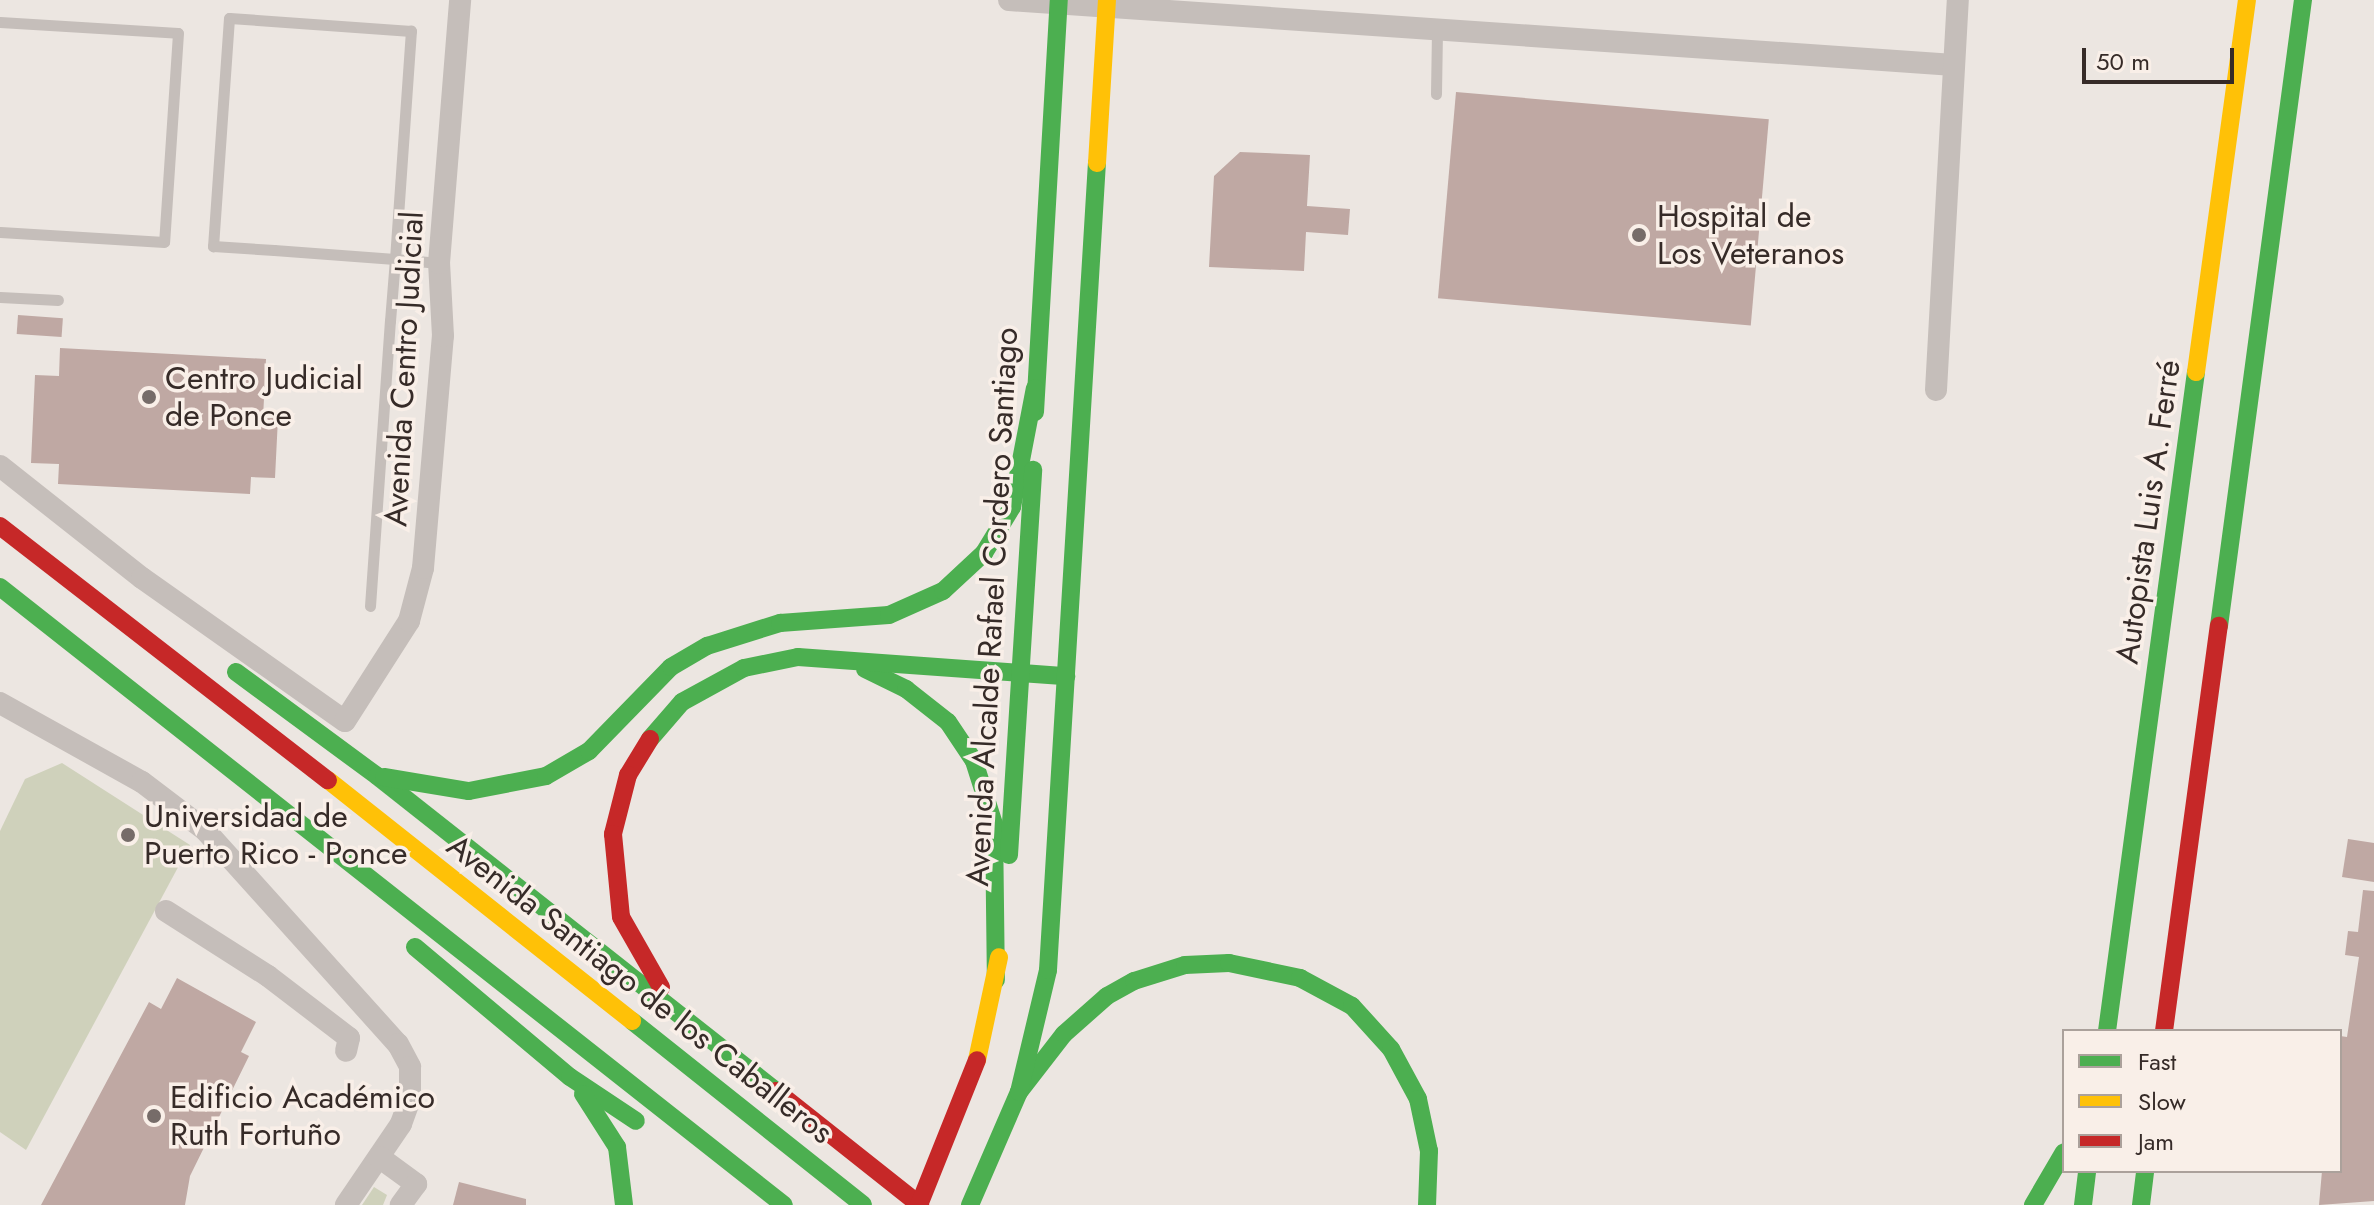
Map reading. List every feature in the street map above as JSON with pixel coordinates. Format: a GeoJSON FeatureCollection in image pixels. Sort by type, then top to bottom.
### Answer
{"type":"FeatureCollection","features":[{"type":"Feature","properties":{"kind":"main road","name":"Autopista Luis A. Ferré"},"geometry":{"type":"LineString","coordinates":[[2107,1029],[2247,0]]}},
{"type":"Feature","properties":{"kind":"main road"},"geometry":{"type":"LineString","coordinates":[[2164,1029],[2303,0]]}},
{"type":"Feature","properties":{"kind":"main road","name":"Avenida Alcalde Rafael Cordero Santiago"},"geometry":{"type":"LineString","coordinates":[[920,1205],[977,1060],[996,980],[1022,673],[1035,388],[1059,1]]}},
{"type":"Feature","properties":{"kind":"main road"},"geometry":{"type":"LineString","coordinates":[[970,1205],[1019,1092],[1048,970],[1107,3]]}},
{"type":"Feature","properties":{"kind":"main road"},"geometry":{"type":"LineString","coordinates":[[377,776],[469,791],[546,776],[589,751],[671,667],[707,646],[780,623],[889,615],[943,591],[984,553],[1012,507],[1035,388]]}},
{"type":"Feature","properties":{"kind":"main road","name":"Avenida Santiago de los Caballeros"},"geometry":{"type":"LineString","coordinates":[[0,526],[123,617],[863,1205]]}},
{"type":"Feature","properties":{"kind":"main road"},"geometry":{"type":"LineString","coordinates":[[0,587],[784,1205]]}},
{"type":"Feature","properties":{"kind":"main road"},"geometry":{"type":"LineString","coordinates":[[123,617],[165,630]]}},
{"type":"Feature","properties":{"kind":"main road"},"geometry":{"type":"LineString","coordinates":[[677,1012],[627,929],[616,896],[613,834],[628,775],[657,727],[709,684],[778,659],[1066,676]]}},
{"type":"Feature","properties":{"kind":"main road"},"geometry":{"type":"LineString","coordinates":[[218,660],[377,776],[920,1205]]}},
{"type":"Feature","properties":{"kind":"main road"},"geometry":{"type":"LineString","coordinates":[[849,662],[925,703],[948,722],[974,761],[994,824],[996,980]]}},
{"type":"Feature","properties":{"kind":"main road"},"geometry":{"type":"LineString","coordinates":[[304,824],[346,887]]}},
{"type":"Feature","properties":{"kind":"main road"},"geometry":{"type":"LineString","coordinates":[[2090,1029],[2102,950],[2132,850]]}},
{"type":"Feature","properties":{"kind":"main road"},"geometry":{"type":"LineString","coordinates":[[406,938],[570,1077],[606,1098],[655,1137]]}},
{"type":"Feature","properties":{"kind":"main road"},"geometry":{"type":"LineString","coordinates":[[1019,1092],[1064,1034],[1107,996],[1134,981],[1210,963],[1300,978],[1352,1006],[1384,1040],[1405,1073],[1418,1099],[1429,1151],[1427,1205]]}},
{"type":"Feature","properties":{"kind":"main road"},"geometry":{"type":"LineString","coordinates":[[570,1077],[617,1147],[624,1205]]}},
{"type":"Feature","properties":{"kind":"main road"},"geometry":{"type":"LineString","coordinates":[[2033,1205],[2062,1155]]}},
{"type":"Feature","properties":{"kind":"main road"},"geometry":{"type":"LineString","coordinates":[[2083,1205],[2087,1173]]}},
{"type":"Feature","properties":{"kind":"main road"},"geometry":{"type":"LineString","coordinates":[[2141,1205],[2145,1174]]}},
{"type":"Feature","properties":{"kind":"main road"},"geometry":{"type":"LineString","coordinates":[[2145,1174],[2152,1205]]}},
{"type":"Feature","properties":{"kind":"street","name":"Avenida Centro Judicial"},"geometry":{"type":"LineString","coordinates":[[0,466],[142,578],[345,721],[409,621],[423,568],[443,336],[439,263],[460,0]]}},
{"type":"Feature","properties":{"kind":"street"},"geometry":{"type":"LineString","coordinates":[[1009,0],[1107,3],[1954,65]]}},
{"type":"Feature","properties":{"kind":"street"},"geometry":{"type":"LineString","coordinates":[[1936,390],[1958,0]]}},
{"type":"Feature","properties":{"kind":"street"},"geometry":{"type":"LineString","coordinates":[[0,703],[142,782],[205,830],[398,1044],[410,1067],[406,1112],[346,1205]]}},
{"type":"Feature","properties":{"kind":"street"},"geometry":{"type":"LineString","coordinates":[[166,911],[268,976],[347,1044],[365,1009]]}},
{"type":"Feature","properties":{"kind":"street"},"geometry":{"type":"LineString","coordinates":[[379,1157],[416,1184],[401,1205]]}},
{"type":"Feature","properties":{"kind":"lane"},"geometry":{"type":"LineString","coordinates":[[370,606],[395,259],[411,31],[229,18],[213,246],[395,259],[439,263]]}},
{"type":"Feature","properties":{"kind":"lane"},"geometry":{"type":"LineString","coordinates":[[0,22],[178,33],[164,242],[0,232]]}},
{"type":"Feature","properties":{"kind":"lane"},"geometry":{"type":"LineString","coordinates":[[1436,94],[1437,29]]}},
{"type":"Feature","properties":{"kind":"lane"},"geometry":{"type":"LineString","coordinates":[[0,297],[58,300]]}},
{"type":"Feature","properties":{"kind":"green space"},"geometry":{"type":"Polygon","coordinates":[[[62,763],[190,845],[26,1150],[0,1132],[0,831],[25,779],[62,763]]]}},
{"type":"Feature","properties":{"kind":"green space"},"geometry":{"type":"Polygon","coordinates":[[[374,1187],[387,1195],[383,1205],[362,1205],[374,1187]]]}},
{"type":"Feature","properties":{"kind":"building"},"geometry":{"type":"Polygon","coordinates":[[[1456,92],[1769,119],[1751,326],[1438,298],[1456,92]]]}},
{"type":"Feature","properties":{"kind":"building"},"geometry":{"type":"Polygon","coordinates":[[[1240,152],[1310,155],[1307,206],[1350,209],[1348,235],[1306,232],[1304,271],[1209,267],[1214,176],[1240,152]]]}},
{"type":"Feature","properties":{"kind":"building"},"geometry":{"type":"Polygon","coordinates":[[[18,315],[63,318],[62,337],[17,334],[18,315]]]}},
{"type":"Feature","properties":{"kind":"building","name":"Centro Judicial de Ponce"},"geometry":{"type":"Polygon","coordinates":[[[60,348],[266,359],[263,418],[278,418],[275,478],[251,477],[250,494],[58,484],[59,464],[31,463],[35,375],[59,376],[60,348]]]}},
{"type":"Feature","properties":{"kind":"building"},"geometry":{"type":"Polygon","coordinates":[[[2348,839],[2374,843],[2374,882],[2342,877],[2348,839]]]}},
{"type":"Feature","properties":{"kind":"building"},"geometry":{"type":"Polygon","coordinates":[[[2363,890],[2374,891],[2374,1201],[2319,1205],[2322,1173],[2342,1173],[2342,1036],[2347,1037],[2359,957],[2345,955],[2348,931],[2358,932],[2363,890]]]}},
{"type":"Feature","properties":{"kind":"building","name":"Edificio Académico Ruth Fortuño"},"geometry":{"type":"Polygon","coordinates":[[[177,978],[256,1022],[241,1052],[249,1056],[190,1176],[185,1205],[41,1205],[149,1002],[161,1009],[177,978]]]}},
{"type":"Feature","properties":{"kind":"building"},"geometry":{"type":"Polygon","coordinates":[[[459,1182],[526,1199],[526,1205],[453,1205],[459,1182]]]}},
{"type":"Feature","properties":{"kind":"traffic: fast"},"geometry":{"type":"LineString","coordinates":[[1035,412],[1059,0]]}},
{"type":"Feature","properties":{"kind":"traffic: fast"},"geometry":{"type":"LineString","coordinates":[[2219,626],[2303,0]]}},
{"type":"Feature","properties":{"kind":"traffic: fast"},"geometry":{"type":"LineString","coordinates":[[970,1205],[1019,1092],[1048,970],[1097,163]]}},
{"type":"Feature","properties":{"kind":"traffic: fast"},"geometry":{"type":"LineString","coordinates":[[2107,1029],[2196,372]]}},
{"type":"Feature","properties":{"kind":"traffic: fast"},"geometry":{"type":"LineString","coordinates":[[384,777],[469,791],[546,776],[589,751],[671,667],[707,646],[780,623],[889,615],[943,591],[984,553],[1012,507],[1035,388]]}},
{"type":"Feature","properties":{"kind":"traffic: fast"},"geometry":{"type":"LineString","coordinates":[[1009,855],[1033,470]]}},
{"type":"Feature","properties":{"kind":"traffic: fast"},"geometry":{"type":"LineString","coordinates":[[0,587],[784,1205]]}},
{"type":"Feature","properties":{"kind":"traffic: fast"},"geometry":{"type":"LineString","coordinates":[[650,739],[682,702],[744,668],[798,657],[1066,676]]}},
{"type":"Feature","properties":{"kind":"traffic: fast"},"geometry":{"type":"LineString","coordinates":[[865,669],[906,689],[948,722],[974,761],[994,824],[996,980]]}},
{"type":"Feature","properties":{"kind":"traffic: fast"},"geometry":{"type":"LineString","coordinates":[[236,672],[377,776],[776,1091]]}},
{"type":"Feature","properties":{"kind":"traffic: fast"},"geometry":{"type":"LineString","coordinates":[[415,947],[570,1077],[636,1121]]}},
{"type":"Feature","properties":{"kind":"traffic: fast"},"geometry":{"type":"LineString","coordinates":[[1019,1092],[1064,1034],[1107,996],[1134,981],[1185,965],[1229,963],[1300,978],[1352,1006],[1391,1049],[1418,1099],[1429,1151],[1427,1205]]}},
{"type":"Feature","properties":{"kind":"traffic: fast"},"geometry":{"type":"LineString","coordinates":[[632,1021],[863,1205]]}},
{"type":"Feature","properties":{"kind":"traffic: fast"},"geometry":{"type":"LineString","coordinates":[[583,1094],[617,1147],[624,1205]]}},
{"type":"Feature","properties":{"kind":"traffic: fast"},"geometry":{"type":"LineString","coordinates":[[2033,1205],[2062,1155]]}},
{"type":"Feature","properties":{"kind":"traffic: fast"},"geometry":{"type":"LineString","coordinates":[[2083,1205],[2087,1173]]}},
{"type":"Feature","properties":{"kind":"traffic: fast"},"geometry":{"type":"LineString","coordinates":[[2141,1205],[2145,1173]]}},
{"type":"Feature","properties":{"kind":"traffic: slow"},"geometry":{"type":"LineString","coordinates":[[1097,163],[1107,0]]}},
{"type":"Feature","properties":{"kind":"traffic: slow"},"geometry":{"type":"LineString","coordinates":[[2196,372],[2247,0]]}},
{"type":"Feature","properties":{"kind":"traffic: slow"},"geometry":{"type":"LineString","coordinates":[[328,780],[632,1021]]}},
{"type":"Feature","properties":{"kind":"traffic: slow"},"geometry":{"type":"LineString","coordinates":[[977,1060],[999,957]]}},
{"type":"Feature","properties":{"kind":"traffic: jam"},"geometry":{"type":"LineString","coordinates":[[0,526],[328,780]]}},
{"type":"Feature","properties":{"kind":"traffic: jam"},"geometry":{"type":"LineString","coordinates":[[2164,1029],[2219,626]]}},
{"type":"Feature","properties":{"kind":"traffic: jam"},"geometry":{"type":"LineString","coordinates":[[650,739],[628,775],[613,834],[621,917],[661,987]]}},
{"type":"Feature","properties":{"kind":"traffic: jam"},"geometry":{"type":"LineString","coordinates":[[919,1205],[977,1060]]}},
{"type":"Feature","properties":{"kind":"traffic: jam"},"geometry":{"type":"LineString","coordinates":[[776,1091],[920,1205]]}},
{"type":"Feature","properties":{"kind":"place","name":"Hospital de Los Veteranos"},"geometry":{"type":"Point","coordinates":[1639,235]}},
{"type":"Feature","properties":{"kind":"place","name":"Centro Judicial de Ponce"},"geometry":{"type":"Point","coordinates":[149,397]}},
{"type":"Feature","properties":{"kind":"place","name":"Universidad de Puerto Rico - Ponce"},"geometry":{"type":"Point","coordinates":[128,835]}},
{"type":"Feature","properties":{"kind":"place","name":"Edificio Académico Ruth Fortuño"},"geometry":{"type":"Point","coordinates":[154,1116]}}]}
